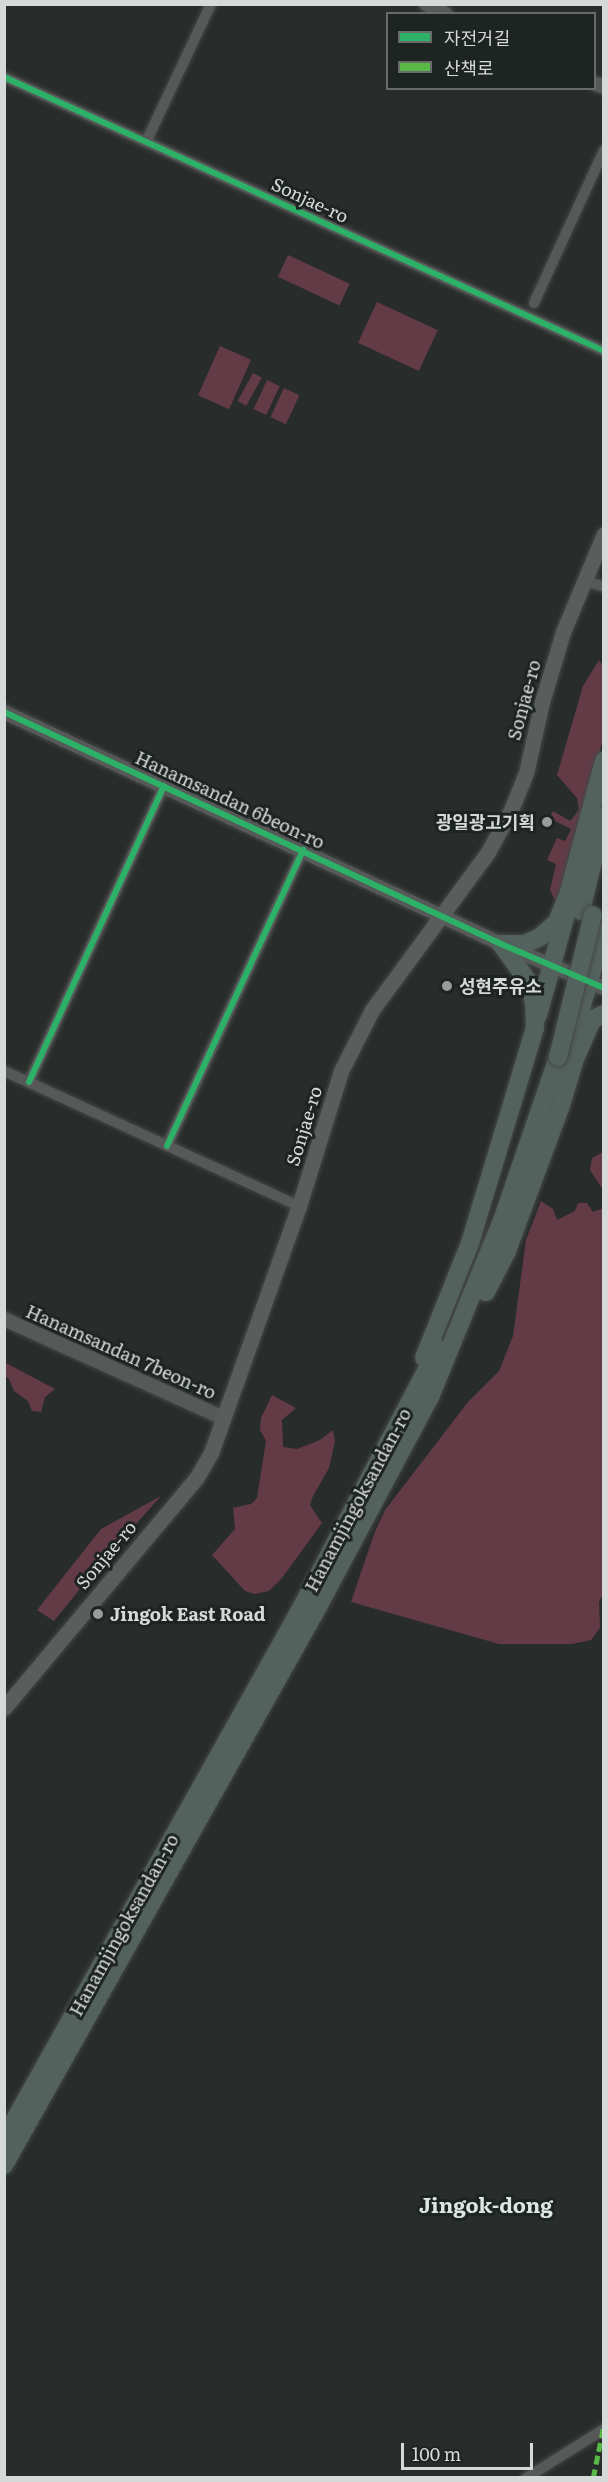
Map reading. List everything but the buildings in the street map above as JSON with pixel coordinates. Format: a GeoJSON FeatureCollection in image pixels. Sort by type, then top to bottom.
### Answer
{"type":"FeatureCollection","features":[{"type":"Feature","properties":{"kind":"highway"},"geometry":{"type":"LineString","coordinates":[[501,944],[525,944],[540,937],[557,922],[568,895],[603,761]]}},
{"type":"Feature","properties":{"kind":"highway","name":"Hanamjingoksandan-ro"},"geometry":{"type":"LineString","coordinates":[[4,2137],[21,2122],[306,1614],[423,1395],[500,1228],[560,1056],[603,816]]}},
{"type":"Feature","properties":{"kind":"highway","name":"Hanamjingoksandan-ro"},"geometry":{"type":"LineString","coordinates":[[587,913],[603,868]]}},
{"type":"Feature","properties":{"kind":"highway"},"geometry":{"type":"LineString","coordinates":[[423,1395],[425,1355],[455,1287],[487,1193],[535,1028],[550,965],[566,917],[568,895]]}},
{"type":"Feature","properties":{"kind":"highway"},"geometry":{"type":"LineString","coordinates":[[560,1056],[581,1009],[596,985],[603,931]]}},
{"type":"Feature","properties":{"kind":"highway"},"geometry":{"type":"LineString","coordinates":[[501,944],[530,984],[535,1028]]}},
{"type":"Feature","properties":{"kind":"highway"},"geometry":{"type":"LineString","coordinates":[[560,1056],[592,1020],[603,1014]]}},
{"type":"Feature","properties":{"kind":"highway"},"geometry":{"type":"LineString","coordinates":[[4,2165],[21,2122]]}},
{"type":"Feature","properties":{"kind":"highway"},"geometry":{"type":"LineString","coordinates":[[4,2176],[21,2122]]}},
{"type":"Feature","properties":{"kind":"main road","name":"Sonjae-ro"},"geometry":{"type":"LineString","coordinates":[[4,1708],[197,1477],[211,1453],[299,1206],[341,1071],[372,1010],[488,852],[511,810],[526,773],[542,702],[562,637],[603,534]]}},
{"type":"Feature","properties":{"kind":"street"},"geometry":{"type":"LineString","coordinates":[[146,142],[211,4]]}},
{"type":"Feature","properties":{"kind":"street"},"geometry":{"type":"LineString","coordinates":[[426,4],[442,12]]}},
{"type":"Feature","properties":{"kind":"street","name":"Sonjae-ro"},"geometry":{"type":"LineString","coordinates":[[4,77],[603,351]]}},
{"type":"Feature","properties":{"kind":"street"},"geometry":{"type":"LineString","coordinates":[[534,303],[603,150]]}},
{"type":"Feature","properties":{"kind":"street"},"geometry":{"type":"LineString","coordinates":[[584,580],[603,587]]}},
{"type":"Feature","properties":{"kind":"street","name":"Hanamsandan 6beon-ro"},"geometry":{"type":"LineString","coordinates":[[4,712],[501,944],[596,985]]}},
{"type":"Feature","properties":{"kind":"street"},"geometry":{"type":"LineString","coordinates":[[29,1082],[164,786]]}},
{"type":"Feature","properties":{"kind":"street"},"geometry":{"type":"LineString","coordinates":[[167,1146],[303,850]]}},
{"type":"Feature","properties":{"kind":"street"},"geometry":{"type":"LineString","coordinates":[[4,1071],[299,1206]]}},
{"type":"Feature","properties":{"kind":"street","name":"Hanamsandan 7beon-ro"},"geometry":{"type":"LineString","coordinates":[[4,1319],[223,1418]]}},
{"type":"Feature","properties":{"kind":"street"},"geometry":{"type":"LineString","coordinates":[[526,2478],[603,2428]]}},
{"type":"Feature","properties":{"kind":"shaded area"},"geometry":{"type":"Polygon","coordinates":[[[288,255],[350,284],[339,305],[278,277],[288,255]]]}},
{"type":"Feature","properties":{"kind":"shaded area"},"geometry":{"type":"Polygon","coordinates":[[[377,302],[438,330],[419,371],[358,343],[377,302]]]}},
{"type":"Feature","properties":{"kind":"shaded area"},"geometry":{"type":"Polygon","coordinates":[[[220,346],[251,360],[229,409],[198,395],[220,346]]]}},
{"type":"Feature","properties":{"kind":"shaded area"},"geometry":{"type":"Polygon","coordinates":[[[253,373],[262,378],[246,406],[237,401],[253,373]]]}},
{"type":"Feature","properties":{"kind":"shaded area"},"geometry":{"type":"Polygon","coordinates":[[[267,380],[280,386],[266,415],[253,409],[267,380]]]}},
{"type":"Feature","properties":{"kind":"shaded area"},"geometry":{"type":"Polygon","coordinates":[[[284,388],[299,395],[286,424],[270,417],[284,388]]]}},
{"type":"Feature","properties":{"kind":"shaded area"},"geometry":{"type":"Polygon","coordinates":[[[599,660],[603,666],[603,738],[585,811],[568,859],[561,895],[555,901],[550,890],[556,864],[547,860],[557,838],[565,841],[571,829],[549,818],[553,811],[570,821],[579,810],[577,798],[557,775],[583,686],[599,660]]]}},
{"type":"Feature","properties":{"kind":"shaded area"},"geometry":{"type":"Polygon","coordinates":[[[604,1152],[603,1190],[590,1170],[592,1158],[604,1152]]]}},
{"type":"Feature","properties":{"kind":"shaded area"},"geometry":{"type":"Polygon","coordinates":[[[541,1201],[553,1209],[557,1220],[575,1211],[578,1203],[587,1203],[593,1212],[603,1208],[603,1594],[599,1602],[600,1628],[591,1640],[572,1644],[499,1644],[351,1602],[374,1534],[385,1510],[468,1402],[499,1371],[513,1336],[526,1240],[541,1201]]]}},
{"type":"Feature","properties":{"kind":"shaded area"},"geometry":{"type":"Polygon","coordinates":[[[6,1363],[55,1389],[45,1397],[41,1412],[32,1411],[28,1401],[14,1391],[9,1379],[5,1376],[6,1363]]]}},
{"type":"Feature","properties":{"kind":"shaded area"},"geometry":{"type":"Polygon","coordinates":[[[272,1395],[296,1408],[282,1420],[283,1447],[297,1449],[320,1440],[333,1430],[335,1441],[329,1468],[310,1505],[322,1523],[282,1578],[269,1591],[255,1594],[245,1591],[212,1555],[235,1529],[233,1508],[251,1504],[257,1498],[266,1441],[260,1430],[261,1418],[272,1395]]]}},
{"type":"Feature","properties":{"kind":"shaded area"},"geometry":{"type":"Polygon","coordinates":[[[161,1496],[96,1569],[54,1621],[37,1610],[101,1529],[161,1496]]]}},
{"type":"Feature","properties":{"kind":"marked path"},"geometry":{"type":"LineString","coordinates":[[593,2478],[603,2429]]}},
{"type":"Feature","properties":{"kind":"cycle path"},"geometry":{"type":"LineString","coordinates":[[4,77],[604,351]]}},
{"type":"Feature","properties":{"kind":"cycle path"},"geometry":{"type":"LineString","coordinates":[[4,712],[501,944],[604,988]]}},
{"type":"Feature","properties":{"kind":"cycle path"},"geometry":{"type":"LineString","coordinates":[[29,1082],[164,786]]}},
{"type":"Feature","properties":{"kind":"cycle path"},"geometry":{"type":"LineString","coordinates":[[167,1146],[303,850]]}},
{"type":"Feature","properties":{"kind":"place","name":"광일광고기획"},"geometry":{"type":"Point","coordinates":[547,822]}},
{"type":"Feature","properties":{"kind":"place","name":"성현주유소"},"geometry":{"type":"Point","coordinates":[447,986]}},
{"type":"Feature","properties":{"kind":"place","name":"Jingok East Road"},"geometry":{"type":"Point","coordinates":[98,1614]}},
{"type":"Feature","properties":{"kind":"district","name":"Jingok-dong"},"geometry":{"type":"Point","coordinates":[486,2204]}}]}
